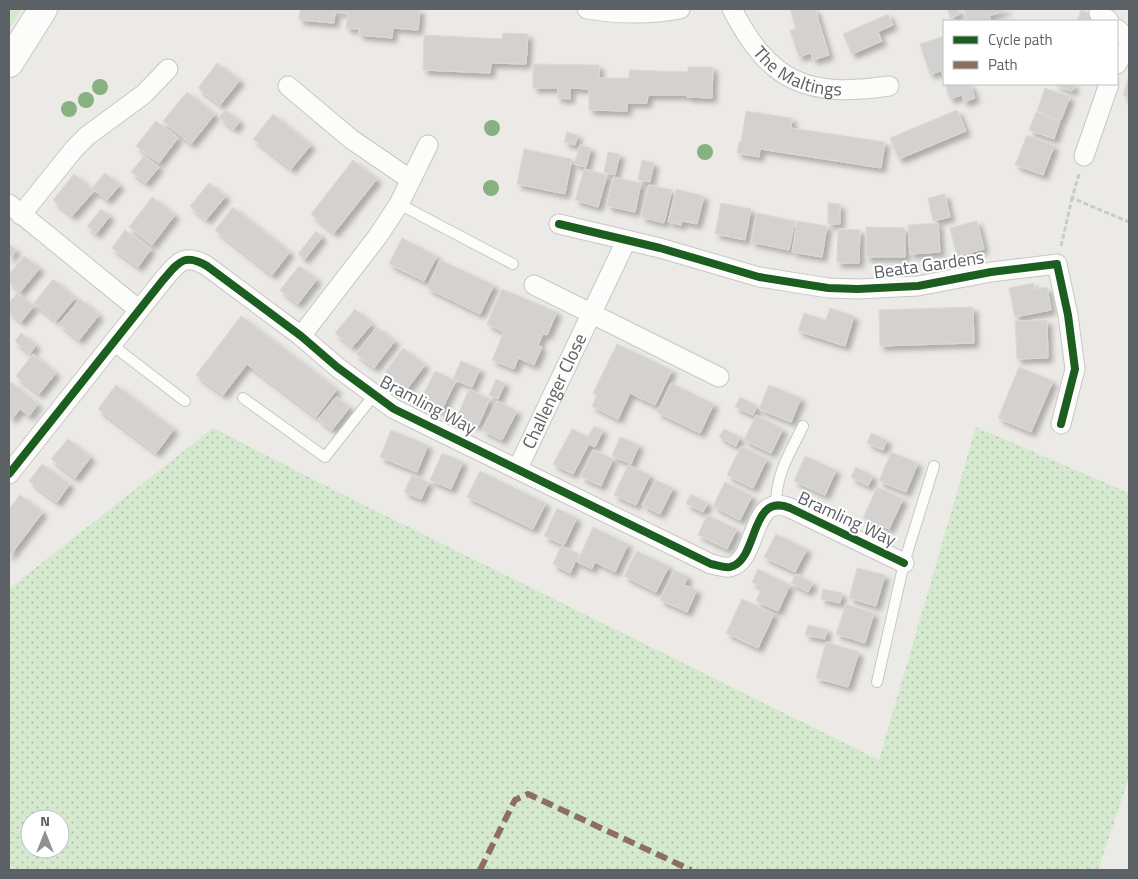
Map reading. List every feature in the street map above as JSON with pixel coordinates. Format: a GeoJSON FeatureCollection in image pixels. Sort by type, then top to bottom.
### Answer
{"type":"FeatureCollection","features":[{"type":"Feature","properties":{"kind":"street"},"geometry":{"type":"LineString","coordinates":[[9,63],[43,9]]}},
{"type":"Feature","properties":{"kind":"street"},"geometry":{"type":"LineString","coordinates":[[587,9],[633,14],[680,9]]}},
{"type":"Feature","properties":{"kind":"street","name":"The Maltings"},"geometry":{"type":"LineString","coordinates":[[732,9],[741,28],[759,53],[773,67],[787,77],[807,85],[826,89],[850,90],[889,86]]}},
{"type":"Feature","properties":{"kind":"street"},"geometry":{"type":"LineString","coordinates":[[1099,9],[1100,13],[1108,20]]}},
{"type":"Feature","properties":{"kind":"street"},"geometry":{"type":"LineString","coordinates":[[1118,30],[1129,40]]}},
{"type":"Feature","properties":{"kind":"street"},"geometry":{"type":"LineString","coordinates":[[1118,62],[1122,54],[1129,48]]}},
{"type":"Feature","properties":{"kind":"street"},"geometry":{"type":"LineString","coordinates":[[139,310],[15,210],[87,136],[144,94],[168,69]]}},
{"type":"Feature","properties":{"kind":"street"},"geometry":{"type":"LineString","coordinates":[[1084,156],[1109,85]]}},
{"type":"Feature","properties":{"kind":"street"},"geometry":{"type":"LineString","coordinates":[[288,86],[351,139],[411,180]]}},
{"type":"Feature","properties":{"kind":"street"},"geometry":{"type":"LineString","coordinates":[[301,336],[378,236],[399,204],[428,145]]}},
{"type":"Feature","properties":{"kind":"street","name":"Beata Gardens"},"geometry":{"type":"LineString","coordinates":[[559,224],[708,261],[759,277],[828,288],[858,289],[918,286],[991,272],[1057,264]]}},
{"type":"Feature","properties":{"kind":"street"},"geometry":{"type":"LineString","coordinates":[[591,315],[626,241]]}},
{"type":"Feature","properties":{"kind":"street","name":"Bramling Way"},"geometry":{"type":"LineString","coordinates":[[9,474],[139,310],[178,264],[184,260],[191,259],[207,266],[301,336],[374,395],[410,417],[518,468],[711,564],[731,567],[740,562],[761,518],[772,506],[776,505],[790,508],[904,563]]}},
{"type":"Feature","properties":{"kind":"street"},"geometry":{"type":"LineString","coordinates":[[1057,264],[1068,314],[1075,369],[1061,424]]}},
{"type":"Feature","properties":{"kind":"street"},"geometry":{"type":"LineString","coordinates":[[534,285],[591,315],[719,376]]}},
{"type":"Feature","properties":{"kind":"street","name":"Challenger Close"},"geometry":{"type":"LineString","coordinates":[[518,468],[591,315]]}},
{"type":"Feature","properties":{"kind":"lane"},"geometry":{"type":"LineString","coordinates":[[399,204],[513,264]]}},
{"type":"Feature","properties":{"kind":"lane"},"geometry":{"type":"LineString","coordinates":[[112,344],[185,401]]}},
{"type":"Feature","properties":{"kind":"lane"},"geometry":{"type":"LineString","coordinates":[[243,398],[325,456],[374,395]]}},
{"type":"Feature","properties":{"kind":"lane"},"geometry":{"type":"LineString","coordinates":[[776,505],[776,490],[780,473],[803,426]]}},
{"type":"Feature","properties":{"kind":"lane"},"geometry":{"type":"LineString","coordinates":[[877,682],[904,563],[934,466]]}},
{"type":"Feature","properties":{"kind":"path"},"geometry":{"type":"LineString","coordinates":[[1057,264],[1084,156]]}},
{"type":"Feature","properties":{"kind":"path"},"geometry":{"type":"LineString","coordinates":[[1072,198],[1129,222]]}},
{"type":"Feature","properties":{"kind":"green space"},"geometry":{"type":"Polygon","coordinates":[[[9,9],[22,9],[9,29],[9,9]]]}},
{"type":"Feature","properties":{"kind":"green space"},"geometry":{"type":"Polygon","coordinates":[[[976,427],[1129,493],[1129,778],[1098,870],[9,870],[9,589],[213,428],[346,496],[879,760],[976,427]]]}},
{"type":"Feature","properties":{"kind":"building"},"geometry":{"type":"Polygon","coordinates":[[[300,9],[420,9],[418,30],[393,28],[392,38],[359,35],[359,29],[346,28],[348,13],[335,12],[334,23],[299,20],[300,9]]]}},
{"type":"Feature","properties":{"kind":"building"},"geometry":{"type":"Polygon","coordinates":[[[790,9],[815,9],[829,55],[813,60],[811,53],[799,57],[790,30],[796,29],[790,9]]]}},
{"type":"Feature","properties":{"kind":"building"},"geometry":{"type":"Polygon","coordinates":[[[947,9],[958,9],[960,14],[951,18],[947,9]]]}},
{"type":"Feature","properties":{"kind":"building"},"geometry":{"type":"Polygon","coordinates":[[[964,9],[1008,9],[989,16],[991,20],[968,20],[964,9]]]}},
{"type":"Feature","properties":{"kind":"building"},"geometry":{"type":"Polygon","coordinates":[[[1081,10],[1105,19],[1104,20],[1077,20],[1081,10]]]}},
{"type":"Feature","properties":{"kind":"building"},"geometry":{"type":"Polygon","coordinates":[[[888,14],[893,25],[878,32],[882,41],[852,54],[843,34],[888,14]]]}},
{"type":"Feature","properties":{"kind":"building"},"geometry":{"type":"Polygon","coordinates":[[[503,33],[528,34],[526,64],[491,63],[490,73],[423,70],[424,35],[502,39],[503,33]]]}},
{"type":"Feature","properties":{"kind":"building"},"geometry":{"type":"Polygon","coordinates":[[[943,36],[943,77],[941,71],[930,74],[920,44],[943,36]]]}},
{"type":"Feature","properties":{"kind":"building"},"geometry":{"type":"Polygon","coordinates":[[[217,63],[240,80],[220,105],[198,88],[217,63]]]}},
{"type":"Feature","properties":{"kind":"building"},"geometry":{"type":"Polygon","coordinates":[[[533,64],[599,65],[599,78],[629,78],[629,70],[688,72],[688,67],[713,67],[712,98],[687,97],[687,95],[648,95],[647,103],[627,103],[627,111],[589,110],[589,89],[570,88],[570,99],[557,98],[558,88],[533,88],[533,64]]]}},
{"type":"Feature","properties":{"kind":"building"},"geometry":{"type":"Polygon","coordinates":[[[1129,76],[1129,97],[1123,95],[1129,76]]]}},
{"type":"Feature","properties":{"kind":"building"},"geometry":{"type":"Polygon","coordinates":[[[945,85],[970,85],[975,98],[964,102],[962,95],[950,99],[945,85]]]}},
{"type":"Feature","properties":{"kind":"building"},"geometry":{"type":"Polygon","coordinates":[[[1056,85],[1075,85],[1072,91],[1056,85]]]}},
{"type":"Feature","properties":{"kind":"building"},"geometry":{"type":"Polygon","coordinates":[[[1045,88],[1070,97],[1061,120],[1037,111],[1045,88]]]}},
{"type":"Feature","properties":{"kind":"building"},"geometry":{"type":"Polygon","coordinates":[[[187,92],[215,114],[191,144],[163,121],[187,92]]]}},
{"type":"Feature","properties":{"kind":"building"},"geometry":{"type":"Polygon","coordinates":[[[225,110],[240,121],[234,129],[219,117],[225,110]]]}},
{"type":"Feature","properties":{"kind":"building"},"geometry":{"type":"Polygon","coordinates":[[[957,110],[966,131],[899,159],[890,138],[957,110]]]}},
{"type":"Feature","properties":{"kind":"building"},"geometry":{"type":"Polygon","coordinates":[[[746,111],[792,118],[791,128],[885,142],[881,168],[760,149],[759,157],[737,153],[739,142],[741,142],[746,111]]]}},
{"type":"Feature","properties":{"kind":"building"},"geometry":{"type":"Polygon","coordinates":[[[1036,112],[1060,121],[1054,139],[1029,130],[1036,112]]]}},
{"type":"Feature","properties":{"kind":"building"},"geometry":{"type":"Polygon","coordinates":[[[273,114],[311,145],[291,169],[253,139],[273,114]]]}},
{"type":"Feature","properties":{"kind":"building"},"geometry":{"type":"Polygon","coordinates":[[[156,121],[178,138],[159,163],[136,146],[156,121]]]}},
{"type":"Feature","properties":{"kind":"building"},"geometry":{"type":"Polygon","coordinates":[[[567,132],[578,135],[575,145],[564,142],[567,132]]]}},
{"type":"Feature","properties":{"kind":"building"},"geometry":{"type":"Polygon","coordinates":[[[1027,135],[1054,146],[1043,175],[1015,165],[1027,135]]]}},
{"type":"Feature","properties":{"kind":"building"},"geometry":{"type":"Polygon","coordinates":[[[580,145],[591,148],[586,167],[574,164],[580,145]]]}},
{"type":"Feature","properties":{"kind":"building"},"geometry":{"type":"Polygon","coordinates":[[[524,149],[572,159],[565,194],[517,184],[524,149]]]}},
{"type":"Feature","properties":{"kind":"building"},"geometry":{"type":"Polygon","coordinates":[[[608,152],[620,154],[615,175],[604,172],[608,152]]]}},
{"type":"Feature","properties":{"kind":"building"},"geometry":{"type":"Polygon","coordinates":[[[144,156],[159,167],[146,183],[131,172],[144,156]]]}},
{"type":"Feature","properties":{"kind":"building"},"geometry":{"type":"Polygon","coordinates":[[[353,160],[377,179],[334,233],[311,214],[353,160]]]}},
{"type":"Feature","properties":{"kind":"building"},"geometry":{"type":"Polygon","coordinates":[[[642,160],[654,163],[650,182],[638,180],[642,160]]]}},
{"type":"Feature","properties":{"kind":"building"},"geometry":{"type":"Polygon","coordinates":[[[584,169],[607,175],[598,207],[575,200],[584,169]]]}},
{"type":"Feature","properties":{"kind":"building"},"geometry":{"type":"Polygon","coordinates":[[[105,173],[120,185],[107,200],[92,188],[105,173]]]}},
{"type":"Feature","properties":{"kind":"building"},"geometry":{"type":"Polygon","coordinates":[[[74,174],[94,191],[72,216],[53,200],[74,174]]]}},
{"type":"Feature","properties":{"kind":"building"},"geometry":{"type":"Polygon","coordinates":[[[613,177],[641,183],[635,212],[607,206],[613,177]]]}},
{"type":"Feature","properties":{"kind":"building"},"geometry":{"type":"Polygon","coordinates":[[[209,183],[226,196],[206,220],[190,206],[209,183]]]}},
{"type":"Feature","properties":{"kind":"building"},"geometry":{"type":"Polygon","coordinates":[[[649,185],[672,190],[664,223],[641,217],[649,185]]]}},
{"type":"Feature","properties":{"kind":"building"},"geometry":{"type":"Polygon","coordinates":[[[676,189],[704,196],[697,224],[682,221],[681,225],[668,222],[676,189]]]}},
{"type":"Feature","properties":{"kind":"building"},"geometry":{"type":"Polygon","coordinates":[[[945,194],[950,217],[933,221],[928,198],[945,194]]]}},
{"type":"Feature","properties":{"kind":"building"},"geometry":{"type":"Polygon","coordinates":[[[152,197],[175,215],[152,245],[129,227],[152,197]]]}},
{"type":"Feature","properties":{"kind":"building"},"geometry":{"type":"Polygon","coordinates":[[[721,203],[751,209],[745,240],[715,234],[721,203]]]}},
{"type":"Feature","properties":{"kind":"building"},"geometry":{"type":"Polygon","coordinates":[[[828,203],[840,204],[840,224],[828,224],[828,203]]]}},
{"type":"Feature","properties":{"kind":"building"},"geometry":{"type":"Polygon","coordinates":[[[233,207],[290,252],[272,275],[215,230],[233,207]]]}},
{"type":"Feature","properties":{"kind":"building"},"geometry":{"type":"Polygon","coordinates":[[[101,209],[110,216],[96,234],[87,226],[101,209]]]}},
{"type":"Feature","properties":{"kind":"building"},"geometry":{"type":"Polygon","coordinates":[[[757,213],[795,221],[789,250],[751,242],[757,213]]]}},
{"type":"Feature","properties":{"kind":"building"},"geometry":{"type":"Polygon","coordinates":[[[797,221],[827,226],[822,257],[792,252],[797,221]]]}},
{"type":"Feature","properties":{"kind":"building"},"geometry":{"type":"Polygon","coordinates":[[[977,221],[984,249],[957,256],[950,228],[977,221]]]}},
{"type":"Feature","properties":{"kind":"building"},"geometry":{"type":"Polygon","coordinates":[[[938,223],[940,252],[910,254],[908,225],[938,223]]]}},
{"type":"Feature","properties":{"kind":"building"},"geometry":{"type":"Polygon","coordinates":[[[866,227],[905,228],[905,257],[866,257],[866,227]]]}},
{"type":"Feature","properties":{"kind":"building"},"geometry":{"type":"Polygon","coordinates":[[[838,229],[860,230],[859,263],[837,263],[838,229]]]}},
{"type":"Feature","properties":{"kind":"building"},"geometry":{"type":"Polygon","coordinates":[[[125,230],[151,249],[138,267],[112,248],[125,230]]]}},
{"type":"Feature","properties":{"kind":"building"},"geometry":{"type":"Polygon","coordinates":[[[316,231],[322,237],[305,259],[298,254],[316,231]]]}},
{"type":"Feature","properties":{"kind":"building"},"geometry":{"type":"Polygon","coordinates":[[[402,238],[437,256],[424,281],[389,264],[402,238]]]}},
{"type":"Feature","properties":{"kind":"building"},"geometry":{"type":"Polygon","coordinates":[[[9,244],[16,250],[9,259],[9,244]]]}},
{"type":"Feature","properties":{"kind":"building"},"geometry":{"type":"Polygon","coordinates":[[[24,256],[40,268],[20,292],[9,282],[9,274],[24,256]]]}},
{"type":"Feature","properties":{"kind":"building"},"geometry":{"type":"Polygon","coordinates":[[[440,260],[494,285],[480,314],[427,288],[440,260]]]}},
{"type":"Feature","properties":{"kind":"building"},"geometry":{"type":"Polygon","coordinates":[[[299,266],[317,279],[298,304],[280,290],[299,266]]]}},
{"type":"Feature","properties":{"kind":"building"},"geometry":{"type":"Polygon","coordinates":[[[53,279],[75,298],[56,321],[34,303],[53,279]]]}},
{"type":"Feature","properties":{"kind":"building"},"geometry":{"type":"Polygon","coordinates":[[[1034,283],[1035,289],[1047,287],[1051,310],[1015,317],[1009,288],[1034,283]]]}},
{"type":"Feature","properties":{"kind":"building"},"geometry":{"type":"Polygon","coordinates":[[[502,289],[557,312],[547,335],[543,334],[538,345],[542,347],[534,365],[518,358],[514,369],[492,360],[504,332],[487,324],[502,289]]]}},
{"type":"Feature","properties":{"kind":"building"},"geometry":{"type":"Polygon","coordinates":[[[17,293],[34,306],[21,322],[9,312],[9,303],[17,293]]]}},
{"type":"Feature","properties":{"kind":"building"},"geometry":{"type":"Polygon","coordinates":[[[80,299],[99,315],[79,340],[59,324],[80,299]]]}},
{"type":"Feature","properties":{"kind":"building"},"geometry":{"type":"Polygon","coordinates":[[[973,307],[974,343],[880,346],[879,310],[973,307]]]}},
{"type":"Feature","properties":{"kind":"building"},"geometry":{"type":"Polygon","coordinates":[[[830,308],[854,316],[845,346],[798,331],[804,313],[826,320],[830,308]]]}},
{"type":"Feature","properties":{"kind":"building"},"geometry":{"type":"Polygon","coordinates":[[[355,309],[372,324],[352,347],[335,333],[355,309]]]}},
{"type":"Feature","properties":{"kind":"building"},"geometry":{"type":"Polygon","coordinates":[[[241,316],[337,389],[316,417],[247,364],[223,395],[196,375],[241,316]]]}},
{"type":"Feature","properties":{"kind":"building"},"geometry":{"type":"Polygon","coordinates":[[[1047,320],[1048,358],[1017,359],[1015,321],[1047,320]]]}},
{"type":"Feature","properties":{"kind":"building"},"geometry":{"type":"Polygon","coordinates":[[[377,327],[395,341],[374,368],[356,354],[377,327]]]}},
{"type":"Feature","properties":{"kind":"building"},"geometry":{"type":"Polygon","coordinates":[[[21,333],[36,345],[30,354],[15,341],[21,333]]]}},
{"type":"Feature","properties":{"kind":"building"},"geometry":{"type":"Polygon","coordinates":[[[617,344],[672,370],[655,405],[630,393],[618,419],[592,406],[597,395],[593,393],[617,344]]]}},
{"type":"Feature","properties":{"kind":"building"},"geometry":{"type":"Polygon","coordinates":[[[403,348],[425,365],[407,389],[385,372],[403,348]]]}},
{"type":"Feature","properties":{"kind":"building"},"geometry":{"type":"Polygon","coordinates":[[[33,354],[56,373],[39,394],[16,376],[33,354]]]}},
{"type":"Feature","properties":{"kind":"building"},"geometry":{"type":"Polygon","coordinates":[[[461,361],[480,369],[472,387],[453,379],[461,361]]]}},
{"type":"Feature","properties":{"kind":"building"},"geometry":{"type":"Polygon","coordinates":[[[1019,367],[1053,381],[1031,432],[998,418],[1019,367]]]}},
{"type":"Feature","properties":{"kind":"building"},"geometry":{"type":"Polygon","coordinates":[[[435,371],[456,381],[441,411],[420,401],[435,371]]]}},
{"type":"Feature","properties":{"kind":"building"},"geometry":{"type":"Polygon","coordinates":[[[496,379],[505,383],[498,399],[489,395],[496,379]]]}},
{"type":"Feature","properties":{"kind":"building"},"geometry":{"type":"Polygon","coordinates":[[[11,382],[38,404],[29,416],[20,409],[12,419],[9,416],[9,385],[11,382]]]}},
{"type":"Feature","properties":{"kind":"building"},"geometry":{"type":"Polygon","coordinates":[[[671,383],[714,404],[700,433],[657,412],[671,383]]]}},
{"type":"Feature","properties":{"kind":"building"},"geometry":{"type":"Polygon","coordinates":[[[116,385],[174,429],[156,453],[98,409],[116,385]]]}},
{"type":"Feature","properties":{"kind":"building"},"geometry":{"type":"Polygon","coordinates":[[[769,385],[801,398],[791,422],[759,409],[769,385]]]}},
{"type":"Feature","properties":{"kind":"building"},"geometry":{"type":"Polygon","coordinates":[[[469,389],[490,399],[478,426],[457,417],[469,389]]]}},
{"type":"Feature","properties":{"kind":"building"},"geometry":{"type":"Polygon","coordinates":[[[336,397],[350,407],[332,430],[318,419],[336,397]]]}},
{"type":"Feature","properties":{"kind":"building"},"geometry":{"type":"Polygon","coordinates":[[[740,397],[757,406],[753,415],[735,407],[740,397]]]}},
{"type":"Feature","properties":{"kind":"building"},"geometry":{"type":"Polygon","coordinates":[[[497,401],[517,411],[502,440],[482,430],[497,401]]]}},
{"type":"Feature","properties":{"kind":"building"},"geometry":{"type":"Polygon","coordinates":[[[756,415],[783,429],[771,453],[744,440],[756,415]]]}},
{"type":"Feature","properties":{"kind":"building"},"geometry":{"type":"Polygon","coordinates":[[[594,426],[603,430],[595,447],[589,444],[573,474],[553,464],[572,429],[588,437],[594,426]]]}},
{"type":"Feature","properties":{"kind":"building"},"geometry":{"type":"Polygon","coordinates":[[[724,429],[740,437],[736,446],[719,437],[724,429]]]}},
{"type":"Feature","properties":{"kind":"building"},"geometry":{"type":"Polygon","coordinates":[[[391,430],[428,445],[417,472],[380,457],[391,430]]]}},
{"type":"Feature","properties":{"kind":"building"},"geometry":{"type":"Polygon","coordinates":[[[871,433],[887,440],[883,450],[867,443],[871,433]]]}},
{"type":"Feature","properties":{"kind":"building"},"geometry":{"type":"Polygon","coordinates":[[[620,437],[639,445],[631,464],[612,456],[620,437]]]}},
{"type":"Feature","properties":{"kind":"building"},"geometry":{"type":"Polygon","coordinates":[[[68,439],[91,457],[75,478],[51,459],[68,439]]]}},
{"type":"Feature","properties":{"kind":"building"},"geometry":{"type":"Polygon","coordinates":[[[741,446],[767,459],[753,488],[727,475],[741,446]]]}},
{"type":"Feature","properties":{"kind":"building"},"geometry":{"type":"Polygon","coordinates":[[[593,450],[613,459],[601,486],[581,477],[593,450]]]}},
{"type":"Feature","properties":{"kind":"building"},"geometry":{"type":"Polygon","coordinates":[[[891,452],[918,463],[906,492],[879,481],[891,452]]]}},
{"type":"Feature","properties":{"kind":"building"},"geometry":{"type":"Polygon","coordinates":[[[442,453],[463,462],[451,489],[430,480],[442,453]]]}},
{"type":"Feature","properties":{"kind":"building"},"geometry":{"type":"Polygon","coordinates":[[[805,456],[836,470],[825,495],[794,481],[805,456]]]}},
{"type":"Feature","properties":{"kind":"building"},"geometry":{"type":"Polygon","coordinates":[[[42,464],[70,484],[57,502],[29,481],[42,464]]]}},
{"type":"Feature","properties":{"kind":"building"},"geometry":{"type":"Polygon","coordinates":[[[628,465],[650,475],[636,505],[614,495],[628,465]]]}},
{"type":"Feature","properties":{"kind":"building"},"geometry":{"type":"Polygon","coordinates":[[[856,467],[873,476],[868,486],[851,477],[856,467]]]}},
{"type":"Feature","properties":{"kind":"building"},"geometry":{"type":"Polygon","coordinates":[[[480,471],[546,503],[533,529],[467,497],[480,471]]]}},
{"type":"Feature","properties":{"kind":"building"},"geometry":{"type":"Polygon","coordinates":[[[412,475],[429,482],[421,499],[404,492],[412,475]]]}},
{"type":"Feature","properties":{"kind":"building"},"geometry":{"type":"Polygon","coordinates":[[[656,480],[673,488],[660,514],[642,505],[656,480]]]}},
{"type":"Feature","properties":{"kind":"building"},"geometry":{"type":"Polygon","coordinates":[[[725,482],[752,496],[740,520],[713,506],[725,482]]]}},
{"type":"Feature","properties":{"kind":"building"},"geometry":{"type":"Polygon","coordinates":[[[877,487],[903,499],[889,529],[863,518],[877,487]]]}},
{"type":"Feature","properties":{"kind":"building"},"geometry":{"type":"Polygon","coordinates":[[[691,494],[708,503],[703,512],[686,504],[691,494]]]}},
{"type":"Feature","properties":{"kind":"building"},"geometry":{"type":"Polygon","coordinates":[[[20,495],[43,512],[9,557],[9,509],[20,495]]]}},
{"type":"Feature","properties":{"kind":"building"},"geometry":{"type":"Polygon","coordinates":[[[557,508],[577,518],[564,545],[544,536],[557,508]]]}},
{"type":"Feature","properties":{"kind":"building"},"geometry":{"type":"Polygon","coordinates":[[[707,515],[737,529],[727,549],[698,535],[707,515]]]}},
{"type":"Feature","properties":{"kind":"building"},"geometry":{"type":"Polygon","coordinates":[[[593,527],[628,544],[615,572],[595,562],[592,569],[577,562],[593,527]]]}},
{"type":"Feature","properties":{"kind":"building"},"geometry":{"type":"Polygon","coordinates":[[[776,534],[807,549],[795,572],[764,557],[776,534]]]}},
{"type":"Feature","properties":{"kind":"building"},"geometry":{"type":"Polygon","coordinates":[[[561,546],[579,554],[570,573],[553,564],[561,546]]]}},
{"type":"Feature","properties":{"kind":"building"},"geometry":{"type":"Polygon","coordinates":[[[637,551],[669,566],[656,592],[624,576],[637,551]]]}},
{"type":"Feature","properties":{"kind":"building"},"geometry":{"type":"Polygon","coordinates":[[[857,568],[885,575],[876,606],[849,598],[857,568]]]}},
{"type":"Feature","properties":{"kind":"building"},"geometry":{"type":"Polygon","coordinates":[[[758,569],[790,585],[778,611],[756,601],[762,587],[752,582],[758,569]]]}},
{"type":"Feature","properties":{"kind":"building"},"geometry":{"type":"Polygon","coordinates":[[[674,570],[688,576],[684,585],[697,590],[687,612],[660,600],[674,570]]]}},
{"type":"Feature","properties":{"kind":"building"},"geometry":{"type":"Polygon","coordinates":[[[796,574],[813,583],[808,592],[791,583],[796,574]]]}},
{"type":"Feature","properties":{"kind":"building"},"geometry":{"type":"Polygon","coordinates":[[[823,589],[842,593],[840,603],[821,599],[823,589]]]}},
{"type":"Feature","properties":{"kind":"building"},"geometry":{"type":"Polygon","coordinates":[[[742,599],[774,614],[758,648],[726,633],[742,599]]]}},
{"type":"Feature","properties":{"kind":"building"},"geometry":{"type":"Polygon","coordinates":[[[846,604],[874,613],[865,643],[836,634],[846,604]]]}},
{"type":"Feature","properties":{"kind":"building"},"geometry":{"type":"Polygon","coordinates":[[[808,625],[827,629],[825,639],[805,635],[808,625]]]}},
{"type":"Feature","properties":{"kind":"building"},"geometry":{"type":"Polygon","coordinates":[[[826,642],[859,652],[848,687],[816,678],[826,642]]]}},
{"type":"Feature","properties":{"kind":"marked path"},"geometry":{"type":"LineString","coordinates":[[480,870],[515,800],[528,794],[691,870]]}},
{"type":"Feature","properties":{"kind":"cycle path"},"geometry":{"type":"LineString","coordinates":[[559,224],[660,248],[759,277],[828,288],[858,289],[918,286],[991,272],[1057,264],[1068,315],[1075,369],[1061,424]]}},
{"type":"Feature","properties":{"kind":"cycle path"},"geometry":{"type":"LineString","coordinates":[[9,474],[163,280],[177,264],[182,261],[193,260],[207,266],[394,409],[711,564],[730,567],[739,562],[746,553],[761,518],[767,509],[777,505],[790,508],[904,563]]}}]}
